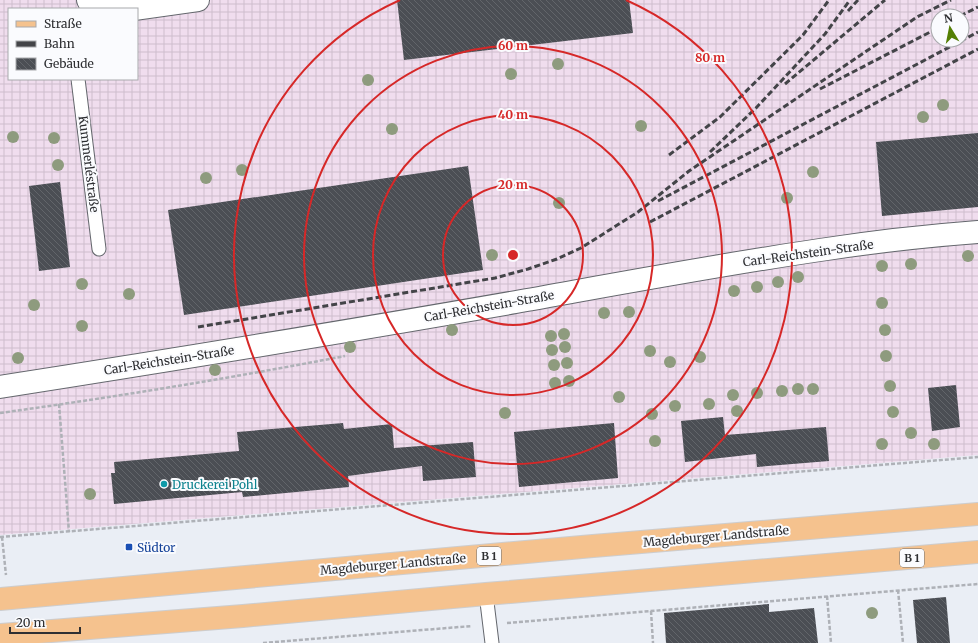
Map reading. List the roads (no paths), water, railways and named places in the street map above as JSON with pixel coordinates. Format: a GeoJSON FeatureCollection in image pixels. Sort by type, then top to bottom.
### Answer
{"type":"FeatureCollection","features":[{"type":"Feature","properties":{"kind":"main road","name":"Magdeburger Landstraße"},"geometry":{"type":"LineString","coordinates":[[0,599],[978,514]]}},
{"type":"Feature","properties":{"kind":"main road","name":"B 1"},"geometry":{"type":"LineString","coordinates":[[0,635],[243,616],[978,552]]}},
{"type":"Feature","properties":{"kind":"street"},"geometry":{"type":"LineString","coordinates":[[138,8],[198,0]]}},
{"type":"Feature","properties":{"kind":"street"},"geometry":{"type":"LineString","coordinates":[[89,5],[114,8]]}},
{"type":"Feature","properties":{"kind":"street","name":"Carl-Reichstein-Straße"},"geometry":{"type":"LineString","coordinates":[[0,387],[290,341],[822,249],[937,235],[978,232]]}},
{"type":"Feature","properties":{"kind":"lane","name":"Kummerléstraße"},"geometry":{"type":"LineString","coordinates":[[78,80],[99,250]]}},
{"type":"Feature","properties":{"kind":"lane"},"geometry":{"type":"LineString","coordinates":[[486,594],[492,643]]}},
{"type":"Feature","properties":{"kind":"railway"},"geometry":{"type":"LineString","coordinates":[[669,155],[720,117],[803,35],[829,0]]}},
{"type":"Feature","properties":{"kind":"railway"},"geometry":{"type":"LineString","coordinates":[[710,152],[756,108],[825,34],[850,0]]}},
{"type":"Feature","properties":{"kind":"railway"},"geometry":{"type":"LineString","coordinates":[[848,11],[858,0]]}},
{"type":"Feature","properties":{"kind":"railway"},"geometry":{"type":"LineString","coordinates":[[785,84],[885,0]]}},
{"type":"Feature","properties":{"kind":"railway"},"geometry":{"type":"LineString","coordinates":[[198,327],[495,278],[557,259],[581,248],[638,212],[689,171],[917,17],[951,0]]}},
{"type":"Feature","properties":{"kind":"railway"},"geometry":{"type":"LineString","coordinates":[[970,11],[978,7]]}},
{"type":"Feature","properties":{"kind":"railway"},"geometry":{"type":"LineString","coordinates":[[820,89],[930,32]]}},
{"type":"Feature","properties":{"kind":"railway"},"geometry":{"type":"LineString","coordinates":[[658,201],[978,32]]}},
{"type":"Feature","properties":{"kind":"railway"},"geometry":{"type":"LineString","coordinates":[[650,222],[978,49]]}},
{"type":"Feature","properties":{"kind":"place","name":"Druckerei Pohl"},"geometry":{"type":"Point","coordinates":[164,484]}},
{"type":"Feature","properties":{"kind":"place","name":"Südtor"},"geometry":{"type":"Point","coordinates":[129,547]}}]}
